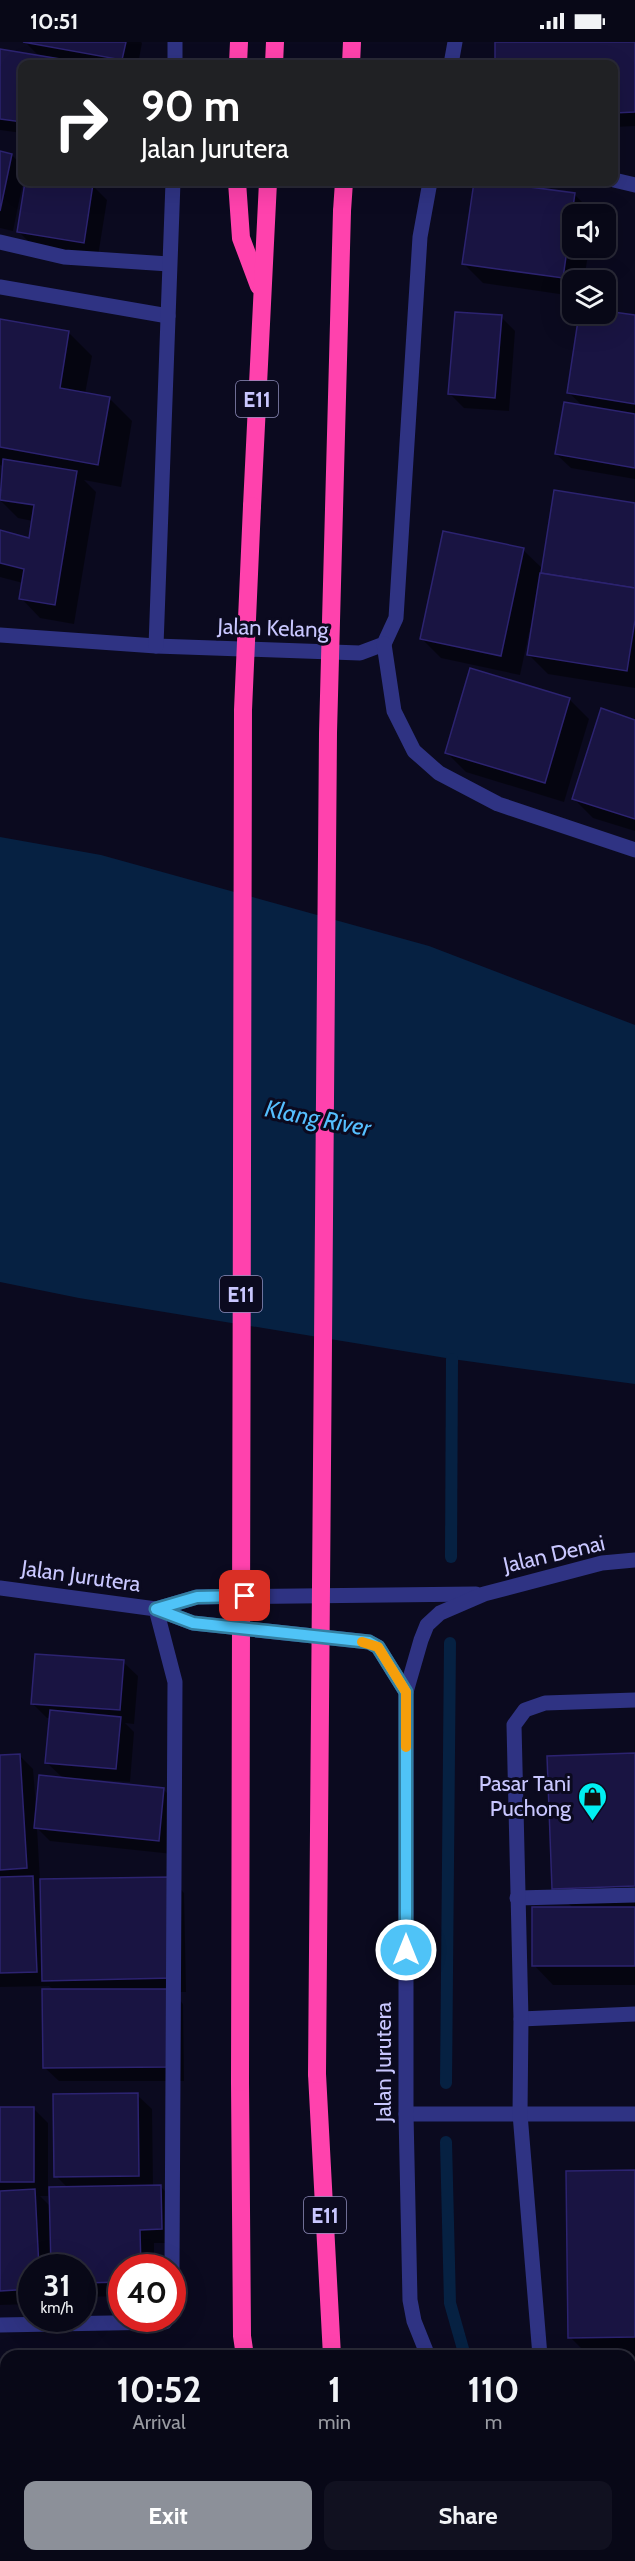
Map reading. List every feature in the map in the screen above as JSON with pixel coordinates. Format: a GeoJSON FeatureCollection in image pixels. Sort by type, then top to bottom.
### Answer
{"type":"FeatureCollection","features":[{"type":"Feature","properties":{"kind":"highway"},"geometry":{"type":"LineString","coordinates":[[238,60],[239,42]]}},
{"type":"Feature","properties":{"kind":"highway"},"geometry":{"type":"LineString","coordinates":[[274,60],[275,42]]}},
{"type":"Feature","properties":{"kind":"highway"},"geometry":{"type":"LineString","coordinates":[[351,60],[352,42]]}},
{"type":"Feature","properties":{"kind":"highway"},"geometry":{"type":"LineString","coordinates":[[237,186],[241,238],[262,293]]}},
{"type":"Feature","properties":{"kind":"highway","name":"E11"},"geometry":{"type":"LineString","coordinates":[[244,2350],[242,2336],[240,2082],[243,710],[268,186]]}},
{"type":"Feature","properties":{"kind":"highway","name":"E11"},"geometry":{"type":"LineString","coordinates":[[332,2350],[317,2074],[328,733],[344,186]]}},
{"type":"Feature","properties":{"kind":"street"},"geometry":{"type":"LineString","coordinates":[[175,42],[175,60]]}},
{"type":"Feature","properties":{"kind":"street"},"geometry":{"type":"LineString","coordinates":[[452,60],[455,42]]}},
{"type":"Feature","properties":{"kind":"street"},"geometry":{"type":"LineString","coordinates":[[618,181],[635,185]]}},
{"type":"Feature","properties":{"kind":"street"},"geometry":{"type":"LineString","coordinates":[[156,646],[173,186]]}},
{"type":"Feature","properties":{"kind":"street"},"geometry":{"type":"LineString","coordinates":[[429,186],[420,237],[396,618],[384,644],[394,711],[414,751],[439,773],[498,804],[635,850]]}},
{"type":"Feature","properties":{"kind":"street"},"geometry":{"type":"LineString","coordinates":[[0,242],[64,257],[169,264]]}},
{"type":"Feature","properties":{"kind":"street"},"geometry":{"type":"LineString","coordinates":[[0,287],[168,316]]}},
{"type":"Feature","properties":{"kind":"street","name":"Jalan Kelang"},"geometry":{"type":"LineString","coordinates":[[0,635],[156,646],[360,653],[384,644]]}},
{"type":"Feature","properties":{"kind":"street","name":"Jalan Denai"},"geometry":{"type":"LineString","coordinates":[[484,1594],[602,1563],[635,1560]]}},
{"type":"Feature","properties":{"kind":"street","name":"Jalan Jurutera"},"geometry":{"type":"LineString","coordinates":[[0,1588],[156,1609],[193,1623],[369,1642],[378,1647],[406,1692]]}},
{"type":"Feature","properties":{"kind":"street","name":"Jalan Jurutera"},"geometry":{"type":"LineString","coordinates":[[156,1609],[197,1597],[484,1594]]}},
{"type":"Feature","properties":{"kind":"street","name":"Jalan Jurutera"},"geometry":{"type":"LineString","coordinates":[[426,2350],[414,2321],[410,2300],[406,2114],[406,1692],[427,1625],[440,1613],[484,1594]]}},
{"type":"Feature","properties":{"kind":"street"},"geometry":{"type":"LineString","coordinates":[[156,1609],[175,1682],[172,2254]]}},
{"type":"Feature","properties":{"kind":"street"},"geometry":{"type":"LineString","coordinates":[[540,2350],[520,2114],[521,2019],[514,1725],[525,1710],[545,1704],[635,1700]]}},
{"type":"Feature","properties":{"kind":"street"},"geometry":{"type":"LineString","coordinates":[[517,1898],[635,1896]]}},
{"type":"Feature","properties":{"kind":"street"},"geometry":{"type":"LineString","coordinates":[[521,2019],[635,2014]]}},
{"type":"Feature","properties":{"kind":"street"},"geometry":{"type":"LineString","coordinates":[[406,2114],[635,2114]]}},
{"type":"Feature","properties":{"kind":"street"},"geometry":{"type":"LineString","coordinates":[[0,2325],[108,2323]]}},
{"type":"Feature","properties":{"kind":"street"},"geometry":{"type":"LineString","coordinates":[[238,2350],[242,2336]]}},
{"type":"Feature","properties":{"kind":"water","name":"Klang River"},"geometry":{"type":"Polygon","coordinates":[[[0,837],[101,855],[429,946],[635,1025],[635,1384],[452,1359],[79,1298],[0,1282],[0,837]]]}},
{"type":"Feature","properties":{"kind":"building"},"geometry":{"type":"Polygon","coordinates":[[[23,42],[126,42],[122,60],[23,42]]]}},
{"type":"Feature","properties":{"kind":"building"},"geometry":{"type":"Polygon","coordinates":[[[495,42],[635,42],[635,112],[618,113],[618,60],[495,60],[495,42]]]}},
{"type":"Feature","properties":{"kind":"building"},"geometry":{"type":"Polygon","coordinates":[[[0,49],[66,60],[18,60],[18,121],[0,119],[0,49]]]}},
{"type":"Feature","properties":{"kind":"building"},"geometry":{"type":"Polygon","coordinates":[[[0,151],[12,154],[0,211],[0,151]]]}},
{"type":"Feature","properties":{"kind":"building"},"geometry":{"type":"Polygon","coordinates":[[[24,186],[93,186],[84,243],[17,232],[24,186]]]}},
{"type":"Feature","properties":{"kind":"building"},"geometry":{"type":"Polygon","coordinates":[[[473,186],[522,186],[575,193],[573,204],[562,204],[562,258],[566,258],[562,278],[462,264],[473,186]]]}},
{"type":"Feature","properties":{"kind":"building"},"geometry":{"type":"Polygon","coordinates":[[[455,312],[502,315],[495,398],[448,394],[455,312]]]}},
{"type":"Feature","properties":{"kind":"building"},"geometry":{"type":"Polygon","coordinates":[[[616,312],[635,315],[635,404],[567,393],[577,324],[616,324],[616,312]]]}},
{"type":"Feature","properties":{"kind":"building"},"geometry":{"type":"Polygon","coordinates":[[[0,319],[69,331],[60,388],[110,397],[98,465],[0,447],[0,319]]]}},
{"type":"Feature","properties":{"kind":"building"},"geometry":{"type":"Polygon","coordinates":[[[564,402],[635,414],[635,468],[555,454],[564,402]]]}},
{"type":"Feature","properties":{"kind":"building"},"geometry":{"type":"Polygon","coordinates":[[[3,459],[77,471],[55,605],[19,599],[24,569],[0,563],[0,530],[29,538],[34,505],[0,500],[3,459]]]}},
{"type":"Feature","properties":{"kind":"building"},"geometry":{"type":"Polygon","coordinates":[[[554,490],[635,503],[635,588],[541,573],[554,490]]]}},
{"type":"Feature","properties":{"kind":"building"},"geometry":{"type":"Polygon","coordinates":[[[443,531],[524,548],[501,656],[420,639],[443,531]]]}},
{"type":"Feature","properties":{"kind":"building"},"geometry":{"type":"Polygon","coordinates":[[[540,573],[635,588],[635,620],[627,671],[527,655],[540,573]]]}},
{"type":"Feature","properties":{"kind":"building"},"geometry":{"type":"Polygon","coordinates":[[[470,668],[570,698],[545,783],[445,753],[470,668]]]}},
{"type":"Feature","properties":{"kind":"building"},"geometry":{"type":"Polygon","coordinates":[[[601,708],[635,720],[635,819],[572,799],[601,708]]]}},
{"type":"Feature","properties":{"kind":"building"},"geometry":{"type":"Polygon","coordinates":[[[35,1654],[124,1660],[120,1710],[31,1704],[35,1654]]]}},
{"type":"Feature","properties":{"kind":"building"},"geometry":{"type":"Polygon","coordinates":[[[50,1710],[121,1717],[116,1769],[45,1763],[50,1710]]]}},
{"type":"Feature","properties":{"kind":"building","name":"Pasar Tani Puchong"},"geometry":{"type":"Polygon","coordinates":[[[635,1753],[635,1886],[552,1889],[547,1756],[635,1753]]]}},
{"type":"Feature","properties":{"kind":"building"},"geometry":{"type":"Polygon","coordinates":[[[20,1754],[27,1868],[0,1870],[0,1755],[20,1754]]]}},
{"type":"Feature","properties":{"kind":"building"},"geometry":{"type":"Polygon","coordinates":[[[39,1775],[164,1788],[159,1841],[34,1828],[39,1775]]]}},
{"type":"Feature","properties":{"kind":"building"},"geometry":{"type":"Polygon","coordinates":[[[33,1876],[37,1972],[0,1973],[0,1877],[33,1876]]]}},
{"type":"Feature","properties":{"kind":"building"},"geometry":{"type":"Polygon","coordinates":[[[170,1877],[172,1978],[42,1981],[40,1879],[170,1877]]]}},
{"type":"Feature","properties":{"kind":"building"},"geometry":{"type":"Polygon","coordinates":[[[532,1907],[635,1907],[635,1966],[532,1966],[532,1907]]]}},
{"type":"Feature","properties":{"kind":"building"},"geometry":{"type":"Polygon","coordinates":[[[42,1989],[170,1989],[170,2067],[43,2068],[42,1989]]]}},
{"type":"Feature","properties":{"kind":"building"},"geometry":{"type":"Polygon","coordinates":[[[138,2093],[139,2176],[54,2177],[53,2094],[138,2093]]]}},
{"type":"Feature","properties":{"kind":"building"},"geometry":{"type":"Polygon","coordinates":[[[0,2107],[34,2107],[34,2182],[0,2182],[0,2107]]]}},
{"type":"Feature","properties":{"kind":"building"},"geometry":{"type":"Polygon","coordinates":[[[635,2170],[635,2337],[568,2338],[566,2171],[635,2170]]]}},
{"type":"Feature","properties":{"kind":"building"},"geometry":{"type":"Polygon","coordinates":[[[161,2185],[162,2229],[140,2230],[141,2254],[108,2254],[108,2282],[96,2283],[96,2254],[51,2254],[49,2187],[161,2185]]]}},
{"type":"Feature","properties":{"kind":"building"},"geometry":{"type":"Polygon","coordinates":[[[35,2189],[38,2254],[18,2254],[18,2290],[0,2291],[0,2191],[35,2189]]]}},
{"type":"Feature","properties":{"kind":"waterway"},"geometry":{"type":"LineString","coordinates":[[451,1557],[452,1359]]}},
{"type":"Feature","properties":{"kind":"waterway"},"geometry":{"type":"LineString","coordinates":[[446,2083],[450,1643]]}},
{"type":"Feature","properties":{"kind":"waterway"},"geometry":{"type":"LineString","coordinates":[[446,2142],[450,2303],[463,2350]]}},
{"type":"Feature","properties":{"kind":"slow traffic"},"geometry":{"type":"LineString","coordinates":[[362,1642],[369,1642],[378,1647],[406,1692],[406,1747]]}},
{"type":"Feature","properties":{"kind":"place","name":"Pasar Tani Puchong"},"geometry":{"type":"Point","coordinates":[592,1822]}},
{"type":"Feature","properties":{"kind":"route"},"geometry":{"type":"LineString","coordinates":[[245,1596],[197,1597],[156,1609],[193,1623],[369,1642],[378,1647],[406,1692],[406,1950]]}}]}
